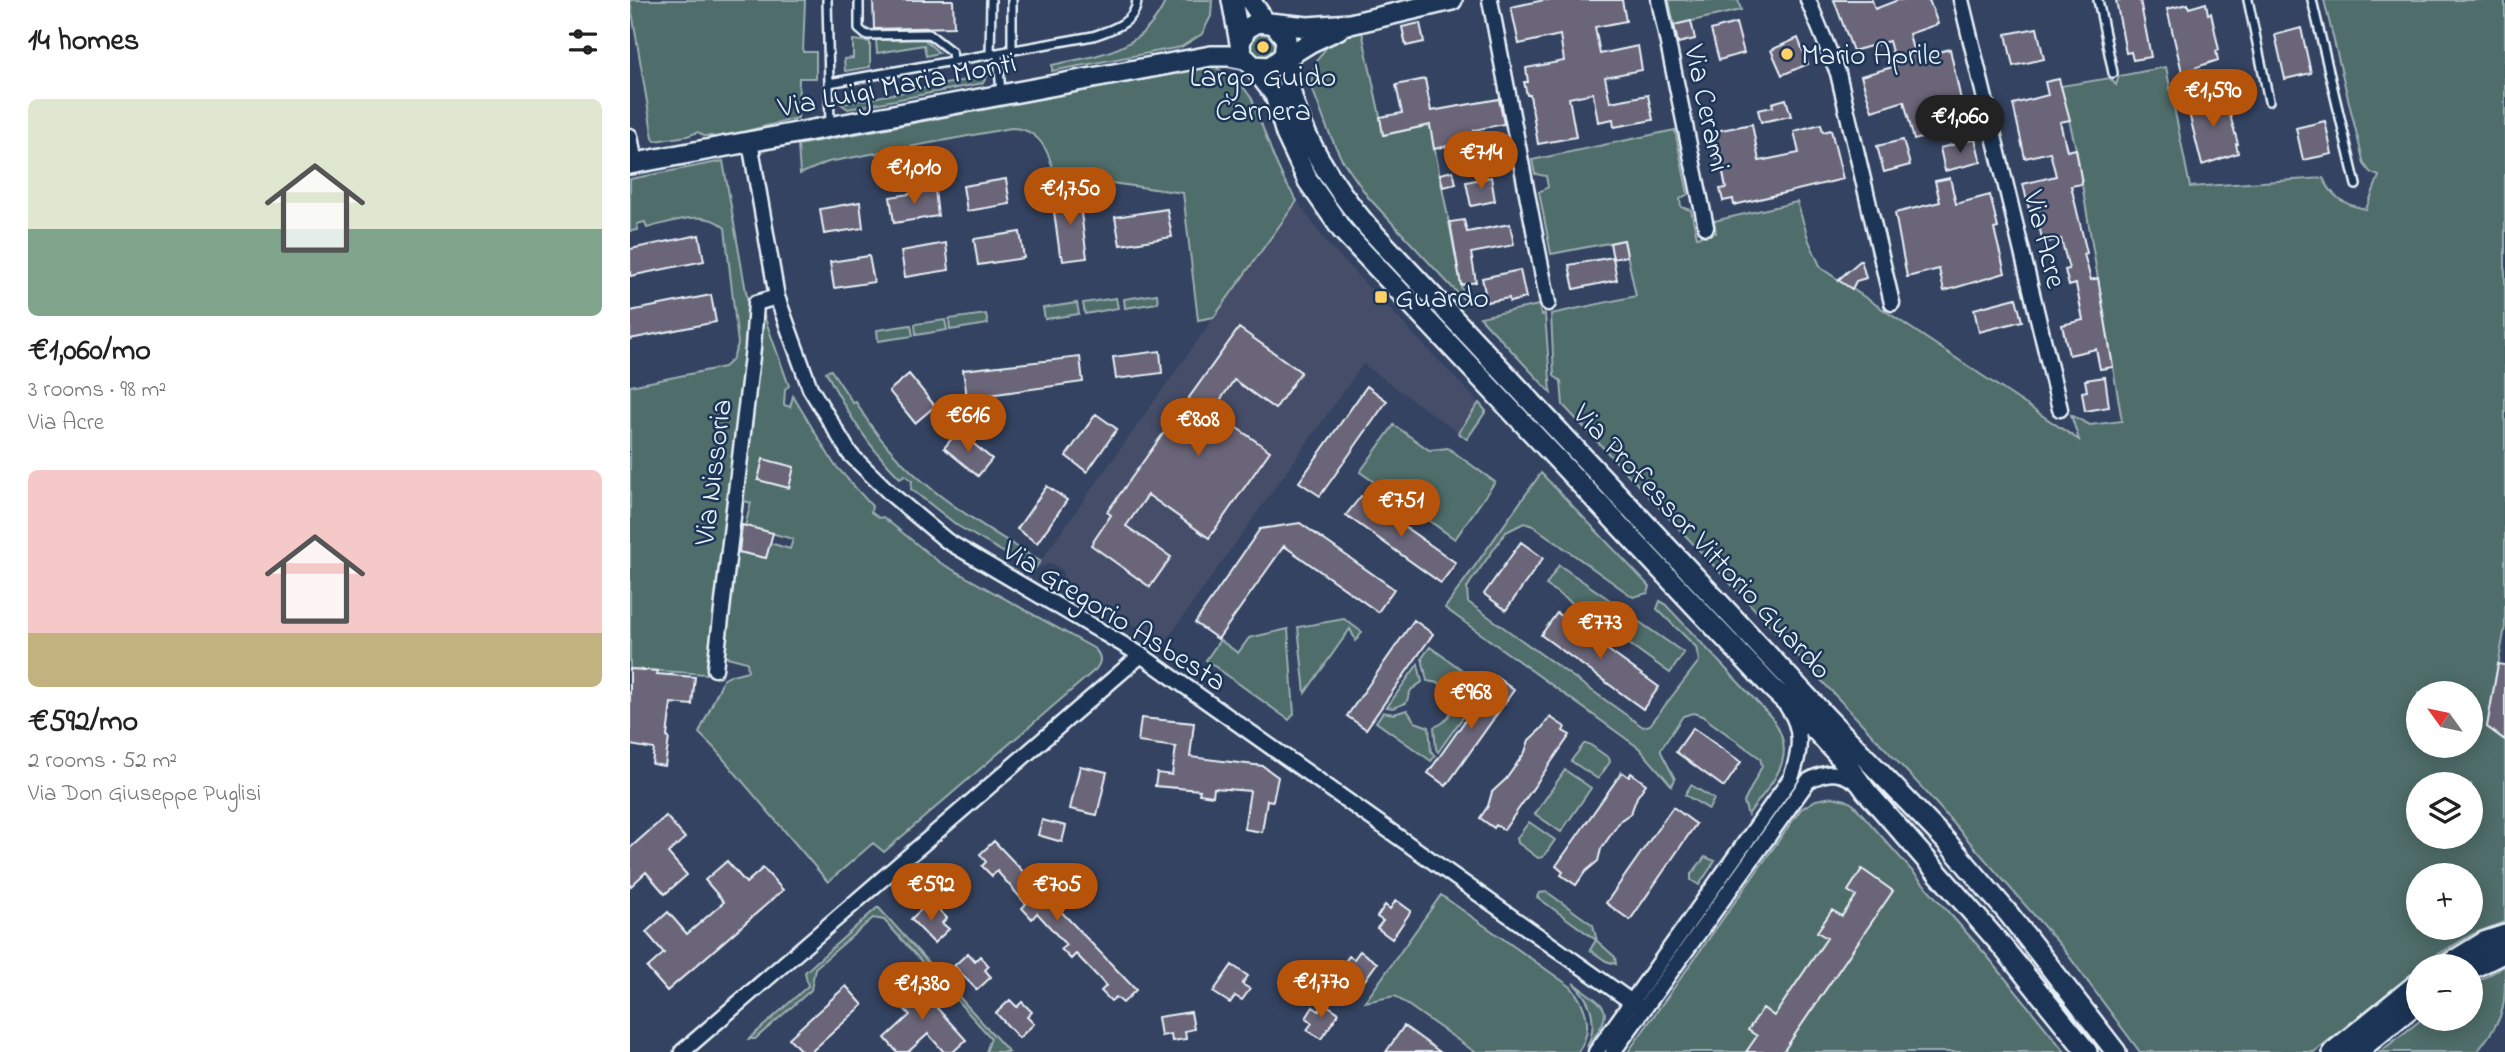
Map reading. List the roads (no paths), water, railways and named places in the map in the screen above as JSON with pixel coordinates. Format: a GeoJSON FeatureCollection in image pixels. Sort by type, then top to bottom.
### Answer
{"type":"FeatureCollection","features":[{"type":"Feature","properties":{"kind":"street"},"geometry":{"type":"LineString","coordinates":[[1232,0],[1245,46],[1265,68],[1350,24]]}},
{"type":"Feature","properties":{"kind":"street"},"geometry":{"type":"LineString","coordinates":[[1250,0],[1286,39],[1284,56]]}},
{"type":"Feature","properties":{"kind":"street"},"geometry":{"type":"LineString","coordinates":[[1245,46],[1258,22],[1308,27],[1350,24],[1452,0]]}},
{"type":"Feature","properties":{"kind":"street"},"geometry":{"type":"LineString","coordinates":[[1490,0],[1548,303]]}},
{"type":"Feature","properties":{"kind":"street","name":"Via Cerami"},"geometry":{"type":"LineString","coordinates":[[1659,0],[1706,227]]}},
{"type":"Feature","properties":{"kind":"street"},"geometry":{"type":"LineString","coordinates":[[1808,0],[1838,73],[1892,303]]}},
{"type":"Feature","properties":{"kind":"street","name":"Via Acre"},"geometry":{"type":"LineString","coordinates":[[1961,0],[2060,409]]}},
{"type":"Feature","properties":{"kind":"street","name":"Via Luigi Maria Monti"},"geometry":{"type":"LineString","coordinates":[[632,164],[830,125],[1175,63],[1245,46]]}},
{"type":"Feature","properties":{"kind":"street","name":"Via Professor Vittorio Guardo"},"geometry":{"type":"LineString","coordinates":[[1245,46],[1275,95],[1286,134],[1308,181],[1342,230],[1850,768],[1866,791],[2001,945],[2087,1052]]}},
{"type":"Feature","properties":{"kind":"street","name":"Via Professor Vittorio Guardo"},"geometry":{"type":"LineString","coordinates":[[1284,56],[1289,85],[1307,135],[1342,196],[1367,226],[1946,841],[2008,913],[2116,1052]]}},
{"type":"Feature","properties":{"kind":"street"},"geometry":{"type":"LineString","coordinates":[[630,136],[632,164]]}},
{"type":"Feature","properties":{"kind":"street","name":"Via Gregorio Asbesta"},"geometry":{"type":"LineString","coordinates":[[750,142],[777,297],[810,388],[850,454],[892,495],[947,541],[1141,655],[1637,1006]]}},
{"type":"Feature","properties":{"kind":"street","name":"Via Nissoria"},"geometry":{"type":"LineString","coordinates":[[715,669],[756,303],[777,297]]}},
{"type":"Feature","properties":{"kind":"street"},"geometry":{"type":"LineString","coordinates":[[682,1052],[1141,655]]}},
{"type":"Feature","properties":{"kind":"street"},"geometry":{"type":"LineString","coordinates":[[1614,1052],[1637,1006],[1791,778],[1800,745],[1798,729],[1793,715],[1772,688]]}},
{"type":"Feature","properties":{"kind":"street"},"geometry":{"type":"LineString","coordinates":[[1596,1052],[1637,1006],[1808,781],[1825,774],[1838,773],[1850,778],[1866,791]]}},
{"type":"Feature","properties":{"kind":"street"},"geometry":{"type":"LineString","coordinates":[[2464,954],[2484,942],[2505,934]]}},
{"type":"Feature","properties":{"kind":"street"},"geometry":{"type":"LineString","coordinates":[[2483,963],[2505,952]]}},
{"type":"Feature","properties":{"kind":"street"},"geometry":{"type":"LineString","coordinates":[[2333,1052],[2406,993]]}},
{"type":"Feature","properties":{"kind":"street"},"geometry":{"type":"LineString","coordinates":[[2357,1052],[2406,1012]]}},
{"type":"Feature","properties":{"kind":"lane"},"geometry":{"type":"LineString","coordinates":[[827,0],[830,125]]}},
{"type":"Feature","properties":{"kind":"lane"},"geometry":{"type":"LineString","coordinates":[[859,0],[859,29],[866,35],[929,34],[952,51],[953,61]]}},
{"type":"Feature","properties":{"kind":"lane"},"geometry":{"type":"LineString","coordinates":[[992,0],[994,54],[1001,94]]}},
{"type":"Feature","properties":{"kind":"lane"},"geometry":{"type":"LineString","coordinates":[[1012,0],[1012,51]]}},
{"type":"Feature","properties":{"kind":"lane"},"geometry":{"type":"LineString","coordinates":[[829,83],[1085,38],[1117,28],[1131,16],[1137,0]]}},
{"type":"Feature","properties":{"kind":"lane"},"geometry":{"type":"LineString","coordinates":[[2098,0],[2113,74]]}},
{"type":"Feature","properties":{"kind":"lane"},"geometry":{"type":"LineString","coordinates":[[2248,0],[2269,101]]}},
{"type":"Feature","properties":{"kind":"lane"},"geometry":{"type":"LineString","coordinates":[[2312,0],[2357,185]]}},
{"type":"Feature","properties":{"kind":"place","name":"Largo Guido Carnera"},"geometry":{"type":"Point","coordinates":[1263,47]}},
{"type":"Feature","properties":{"kind":"place","name":"Mario Aprile"},"geometry":{"type":"Point","coordinates":[1787,54]}},
{"type":"Feature","properties":{"kind":"place","name":"Guardo"},"geometry":{"type":"Point","coordinates":[1381,297]}}]}
